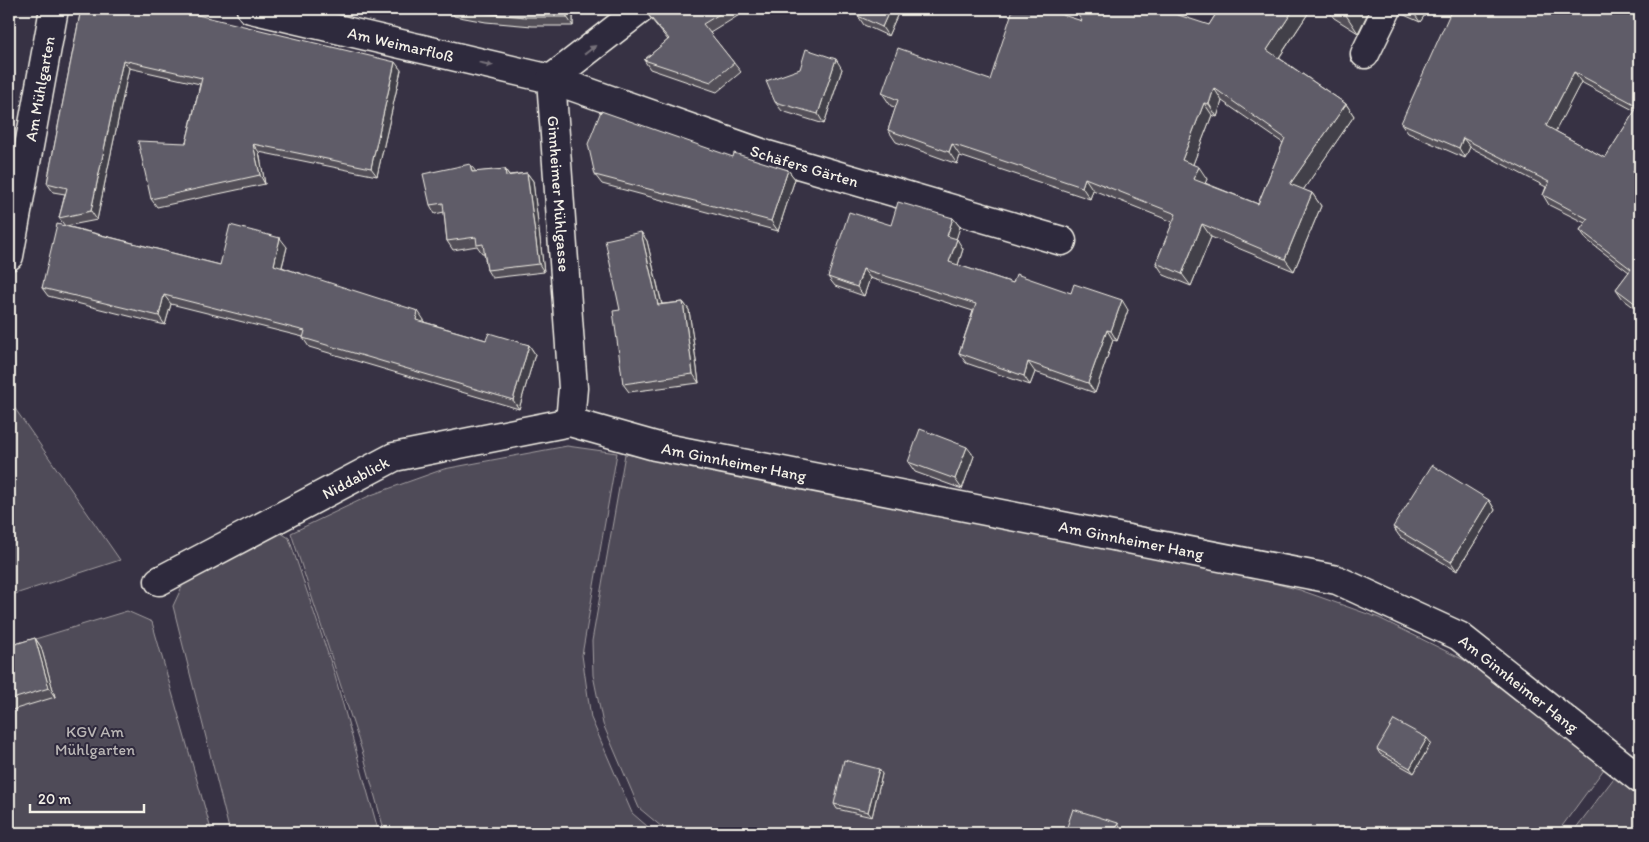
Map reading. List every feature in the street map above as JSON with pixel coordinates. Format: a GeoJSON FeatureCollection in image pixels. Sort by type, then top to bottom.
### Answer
{"type":"FeatureCollection","features":[{"type":"Feature","properties":{"kind":"street","name":"Am Mühlgarten"},"geometry":{"type":"LineString","coordinates":[[9,256],[54,9]]}},
{"type":"Feature","properties":{"kind":"street","name":"Am Weimarfloß"},"geometry":{"type":"LineString","coordinates":[[251,9],[551,80]]}},
{"type":"Feature","properties":{"kind":"street"},"geometry":{"type":"LineString","coordinates":[[551,80],[641,9]]}},
{"type":"Feature","properties":{"kind":"street"},"geometry":{"type":"LineString","coordinates":[[1365,54],[1387,9]]}},
{"type":"Feature","properties":{"kind":"street","name":"Schäfers Gärten"},"geometry":{"type":"LineString","coordinates":[[551,80],[767,155],[1062,241]]}},
{"type":"Feature","properties":{"kind":"street","name":"Ginnheimer Mühlgasse"},"geometry":{"type":"LineString","coordinates":[[551,80],[573,388],[570,422]]}},
{"type":"Feature","properties":{"kind":"street","name":"Niddablick"},"geometry":{"type":"LineString","coordinates":[[159,581],[394,456],[570,422]]}},
{"type":"Feature","properties":{"kind":"street","name":"Am Ginnheimer Hang"},"geometry":{"type":"LineString","coordinates":[[570,422],[655,446],[1337,580],[1459,636],[1640,779]]}},
{"type":"Feature","properties":{"kind":"green space"},"geometry":{"type":"Polygon","coordinates":[[[9,400],[120,560],[9,596],[9,400]]]}},
{"type":"Feature","properties":{"kind":"green space"},"geometry":{"type":"Polygon","coordinates":[[[567,446],[617,453],[582,655],[591,718],[632,813],[655,833],[385,833],[364,757],[291,533],[371,495],[444,469],[567,446]]]}},
{"type":"Feature","properties":{"kind":"green space"},"geometry":{"type":"Polygon","coordinates":[[[625,454],[701,466],[1171,556],[1300,590],[1379,618],[1466,661],[1579,736],[1604,769],[1557,833],[669,833],[639,808],[603,724],[593,675],[592,641],[625,454]]]}},
{"type":"Feature","properties":{"kind":"green space"},"geometry":{"type":"Polygon","coordinates":[[[281,533],[289,538],[333,669],[379,833],[230,833],[173,606],[186,578],[281,533]]]}},
{"type":"Feature","properties":{"kind":"green space","name":"KGV Am Mühlgarten"},"geometry":{"type":"Polygon","coordinates":[[[127,611],[152,622],[212,833],[9,833],[9,647],[127,611]]]}},
{"type":"Feature","properties":{"kind":"green space"},"geometry":{"type":"Polygon","coordinates":[[[1617,774],[1640,793],[1640,833],[1572,833],[1617,774]]]}},
{"type":"Feature","properties":{"kind":"building"},"geometry":{"type":"Polygon","coordinates":[[[81,9],[172,9],[395,62],[371,168],[253,144],[260,175],[151,199],[138,141],[186,143],[202,78],[123,60],[91,211],[59,218],[67,188],[47,183],[81,9]]]}},
{"type":"Feature","properties":{"kind":"building"},"geometry":{"type":"Polygon","coordinates":[[[458,9],[567,9],[567,17],[526,17],[458,9]]]}},
{"type":"Feature","properties":{"kind":"building"},"geometry":{"type":"Polygon","coordinates":[[[646,9],[728,9],[703,24],[734,63],[711,82],[644,60],[669,39],[645,11],[646,9]]]}},
{"type":"Feature","properties":{"kind":"building"},"geometry":{"type":"Polygon","coordinates":[[[856,9],[890,9],[882,27],[858,16],[856,9]]]}},
{"type":"Feature","properties":{"kind":"building"},"geometry":{"type":"Polygon","coordinates":[[[1013,9],[1044,9],[1082,21],[1074,9],[1160,9],[1209,25],[1219,9],[1294,9],[1267,50],[1346,104],[1290,184],[1312,193],[1285,259],[1202,224],[1182,274],[1156,263],[1176,214],[1085,178],[1082,187],[952,144],[949,152],[888,130],[898,100],[882,93],[898,48],[990,80],[1013,9]],[[1214,88],[1209,104],[1204,103],[1182,160],[1199,167],[1193,179],[1258,204],[1285,138],[1214,88]]]}},
{"type":"Feature","properties":{"kind":"building"},"geometry":{"type":"Polygon","coordinates":[[[1452,9],[1640,9],[1640,160],[1633,172],[1640,178],[1640,307],[1616,289],[1631,269],[1580,230],[1588,219],[1543,195],[1549,182],[1463,138],[1459,148],[1401,123],[1452,9]],[[1574,72],[1546,126],[1605,158],[1638,106],[1574,72]]]}},
{"type":"Feature","properties":{"kind":"building"},"geometry":{"type":"Polygon","coordinates":[[[806,49],[836,59],[818,114],[775,102],[766,81],[800,69],[806,49]]]}},
{"type":"Feature","properties":{"kind":"building"},"geometry":{"type":"Polygon","coordinates":[[[601,111],[733,157],[734,153],[788,170],[771,221],[595,175],[588,144],[601,111]]]}},
{"type":"Feature","properties":{"kind":"building"},"geometry":{"type":"Polygon","coordinates":[[[470,164],[472,172],[505,169],[506,176],[527,173],[539,264],[487,270],[483,244],[477,245],[476,237],[447,241],[443,203],[430,205],[423,174],[470,164]]]}},
{"type":"Feature","properties":{"kind":"building"},"geometry":{"type":"Polygon","coordinates":[[[898,202],[953,218],[947,236],[957,239],[949,262],[1013,283],[1016,274],[1071,293],[1074,284],[1122,300],[1111,331],[1107,330],[1088,383],[1028,362],[1024,376],[959,353],[976,304],[863,269],[857,287],[828,277],[849,212],[891,225],[898,202]]]}},
{"type":"Feature","properties":{"kind":"building"},"geometry":{"type":"Polygon","coordinates":[[[57,224],[220,265],[230,225],[280,238],[274,265],[418,311],[416,320],[486,340],[489,333],[529,345],[513,400],[303,338],[305,331],[164,295],[159,316],[42,288],[57,224]]]}},
{"type":"Feature","properties":{"kind":"building"},"geometry":{"type":"Polygon","coordinates":[[[641,232],[658,305],[683,302],[693,374],[623,384],[613,311],[620,310],[605,240],[641,232]]]}},
{"type":"Feature","properties":{"kind":"building"},"geometry":{"type":"Polygon","coordinates":[[[920,429],[967,447],[955,479],[908,462],[920,429]]]}},
{"type":"Feature","properties":{"kind":"building"},"geometry":{"type":"Polygon","coordinates":[[[1432,465],[1489,500],[1451,562],[1393,527],[1432,465]]]}},
{"type":"Feature","properties":{"kind":"building"},"geometry":{"type":"Polygon","coordinates":[[[35,638],[49,688],[9,700],[9,646],[35,638]]]}},
{"type":"Feature","properties":{"kind":"building"},"geometry":{"type":"Polygon","coordinates":[[[1394,720],[1427,738],[1410,768],[1377,749],[1394,720]]]}},
{"type":"Feature","properties":{"kind":"building"},"geometry":{"type":"Polygon","coordinates":[[[844,760],[879,769],[868,812],[834,804],[844,760]]]}},
{"type":"Feature","properties":{"kind":"building"},"geometry":{"type":"Polygon","coordinates":[[[1073,809],[1118,823],[1115,833],[1065,833],[1073,809]]]}}]}
